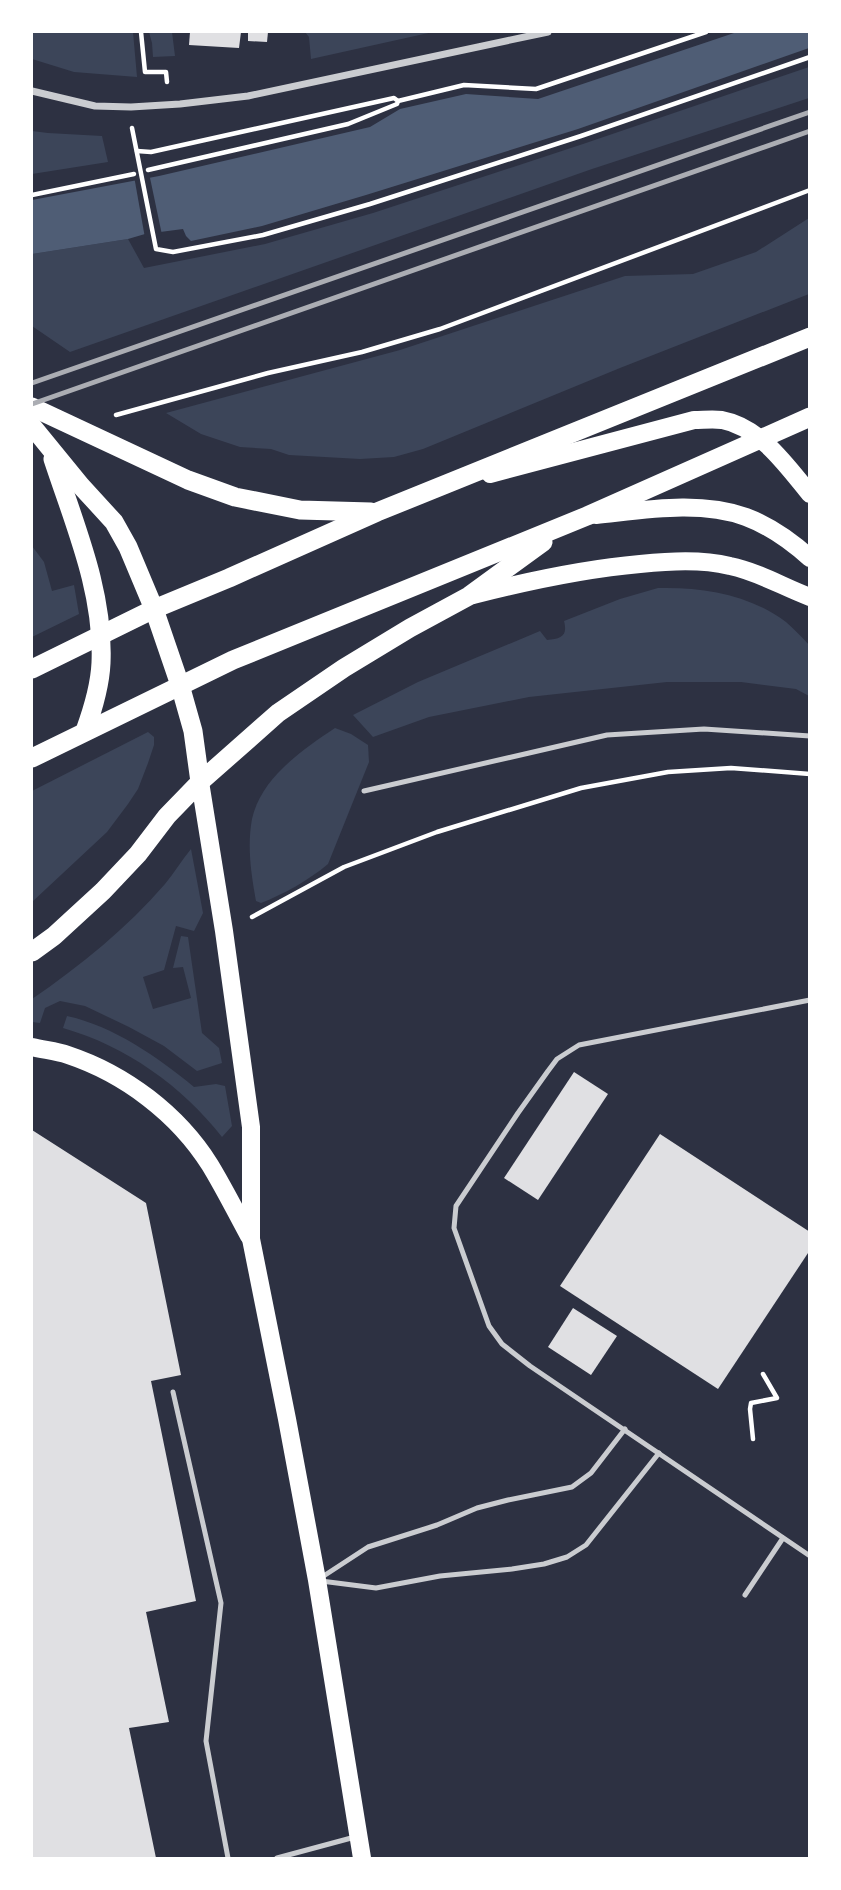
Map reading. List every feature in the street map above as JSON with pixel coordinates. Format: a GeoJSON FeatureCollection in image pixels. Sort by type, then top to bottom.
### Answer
{"type":"FeatureCollection","features":[{"type":"Feature","properties":{"kind":"highway"},"geometry":{"type":"LineString","coordinates":[[32,669],[154,609],[429,489],[810,337]]}},
{"type":"Feature","properties":{"kind":"highway"},"geometry":{"type":"LineString","coordinates":[[32,407],[188,480],[253,502],[300,510],[377,512]]}},
{"type":"Feature","properties":{"kind":"highway"},"geometry":{"type":"LineString","coordinates":[[32,758],[233,660],[578,520],[810,417]]}},
{"type":"Feature","properties":{"kind":"highway"},"geometry":{"type":"LineString","coordinates":[[32,426],[114,522],[139,570],[180,685],[193,731],[200,782]]}},
{"type":"Feature","properties":{"kind":"highway"},"geometry":{"type":"LineString","coordinates":[[49,448],[95,588],[101,634],[101,666],[95,704],[85,731]]}},
{"type":"Feature","properties":{"kind":"highway"},"geometry":{"type":"LineString","coordinates":[[32,952],[54,936],[103,891],[200,782],[278,713],[344,668],[469,596],[578,520]]}},
{"type":"Feature","properties":{"kind":"main road"},"geometry":{"type":"LineString","coordinates":[[429,489],[694,420],[719,420],[748,431],[768,446],[810,494]]}},
{"type":"Feature","properties":{"kind":"main road"},"geometry":{"type":"LineString","coordinates":[[578,520],[694,508],[730,513],[767,527],[789,540],[810,558]]}},
{"type":"Feature","properties":{"kind":"main road"},"geometry":{"type":"LineString","coordinates":[[469,596],[598,568],[703,561],[757,573],[810,597]]}},
{"type":"Feature","properties":{"kind":"main road"},"geometry":{"type":"LineString","coordinates":[[200,782],[251,1127],[251,1239],[288,1419],[317,1580],[362,1858]]}},
{"type":"Feature","properties":{"kind":"main road"},"geometry":{"type":"LineString","coordinates":[[32,1047],[67,1055],[92,1065],[127,1082],[159,1107],[187,1134],[209,1163],[251,1239]]}},
{"type":"Feature","properties":{"kind":"street"},"geometry":{"type":"LineString","coordinates":[[32,91],[95,106],[180,104],[248,96],[548,32]]}},
{"type":"Feature","properties":{"kind":"lane"},"geometry":{"type":"LineString","coordinates":[[364,792],[607,735],[704,729],[810,736]]}},
{"type":"Feature","properties":{"kind":"lane"},"geometry":{"type":"LineString","coordinates":[[810,1000],[579,1045],[567,1051],[557,1059],[518,1113],[457,1206],[454,1228],[489,1326],[502,1343],[530,1366],[810,1556]]}},
{"type":"Feature","properties":{"kind":"lane"},"geometry":{"type":"LineString","coordinates":[[173,1392],[221,1603],[206,1741],[228,1858]]}},
{"type":"Feature","properties":{"kind":"lane"},"geometry":{"type":"LineString","coordinates":[[317,1580],[368,1547],[437,1525],[477,1508],[572,1487],[591,1473],[625,1429]]}},
{"type":"Feature","properties":{"kind":"lane"},"geometry":{"type":"LineString","coordinates":[[317,1580],[376,1588],[440,1576],[512,1569],[567,1557],[586,1545],[659,1453]]}},
{"type":"Feature","properties":{"kind":"lane"},"geometry":{"type":"LineString","coordinates":[[745,1595],[783,1538]]}},
{"type":"Feature","properties":{"kind":"lane"},"geometry":{"type":"LineString","coordinates":[[276,1858],[358,1836]]}},
{"type":"Feature","properties":{"kind":"path"},"geometry":{"type":"LineString","coordinates":[[141,32],[145,72],[166,72],[167,82]]}},
{"type":"Feature","properties":{"kind":"path"},"geometry":{"type":"LineString","coordinates":[[706,32],[536,89],[464,85],[151,152],[137,151],[156,249],[173,252],[263,235],[370,204],[568,141],[810,57]]}},
{"type":"Feature","properties":{"kind":"path"},"geometry":{"type":"LineString","coordinates":[[148,170],[348,124],[397,104],[396,99]]}},
{"type":"Feature","properties":{"kind":"path"},"geometry":{"type":"LineString","coordinates":[[32,195],[134,174]]}},
{"type":"Feature","properties":{"kind":"path"},"geometry":{"type":"LineString","coordinates":[[112,416],[268,373],[362,352],[440,329],[810,190]]}},
{"type":"Feature","properties":{"kind":"path"},"geometry":{"type":"LineString","coordinates":[[252,918],[344,867],[437,832],[581,789],[668,772],[731,768],[810,774]]}},
{"type":"Feature","properties":{"kind":"path"},"geometry":{"type":"LineString","coordinates":[[753,1439],[751,1403],[777,1398],[762,1374]]}},
{"type":"Feature","properties":{"kind":"shaded area"},"geometry":{"type":"Polygon","coordinates":[[[32,32],[133,32],[137,77],[74,72],[32,59],[32,32]]]}},
{"type":"Feature","properties":{"kind":"shaded area"},"geometry":{"type":"Polygon","coordinates":[[[149,32],[172,32],[175,56],[153,57],[149,32]]]}},
{"type":"Feature","properties":{"kind":"shaded area"},"geometry":{"type":"Polygon","coordinates":[[[305,32],[433,32],[311,59],[309,37],[305,32]]]}},
{"type":"Feature","properties":{"kind":"shaded area"},"geometry":{"type":"Polygon","coordinates":[[[737,32],[809,32],[809,48],[578,129],[262,226],[191,241],[183,229],[32,254],[32,200],[159,176],[370,127],[400,109],[466,94],[538,99],[737,32]]]}},
{"type":"Feature","properties":{"kind":"shaded area"},"geometry":{"type":"Polygon","coordinates":[[[809,67],[809,98],[592,169],[70,352],[32,326],[32,254],[128,239],[144,268],[265,244],[373,213],[809,67]]]}},
{"type":"Feature","properties":{"kind":"shaded area"},"geometry":{"type":"Polygon","coordinates":[[[32,131],[102,136],[108,162],[32,174],[32,131]]]}},
{"type":"Feature","properties":{"kind":"shaded area"},"geometry":{"type":"Polygon","coordinates":[[[809,218],[809,294],[423,449],[394,457],[360,459],[289,455],[271,449],[240,447],[201,434],[166,413],[400,350],[625,276],[693,274],[756,252],[809,218]]]}},
{"type":"Feature","properties":{"kind":"shaded area"},"geometry":{"type":"Polygon","coordinates":[[[32,546],[44,562],[52,591],[74,585],[79,614],[32,637],[32,546]]]}},
{"type":"Feature","properties":{"kind":"shaded area"},"geometry":{"type":"Polygon","coordinates":[[[658,588],[725,594],[756,605],[786,622],[809,645],[809,696],[796,689],[741,682],[667,682],[529,697],[429,717],[373,737],[353,715],[418,682],[540,631],[547,640],[560,638],[565,630],[564,621],[620,599],[658,588]]]}},
{"type":"Feature","properties":{"kind":"shaded area"},"geometry":{"type":"Polygon","coordinates":[[[335,728],[368,745],[369,762],[328,864],[287,891],[261,903],[256,901],[250,839],[257,804],[284,766],[335,728]]]}},
{"type":"Feature","properties":{"kind":"shaded area"},"geometry":{"type":"Polygon","coordinates":[[[148,732],[154,737],[154,745],[138,789],[128,804],[107,832],[32,902],[32,791],[148,732]]]}},
{"type":"Feature","properties":{"kind":"shaded area"},"geometry":{"type":"Polygon","coordinates":[[[191,849],[203,913],[194,931],[176,926],[164,970],[143,977],[153,1009],[191,998],[183,967],[173,968],[181,936],[188,937],[202,1033],[219,1048],[222,1063],[197,1071],[164,1046],[85,1006],[60,1001],[45,1008],[40,1023],[32,1022],[32,999],[85,960],[135,916],[165,884],[191,849]]]}},
{"type":"Feature","properties":{"kind":"shaded area"},"geometry":{"type":"Polygon","coordinates":[[[67,1016],[118,1035],[194,1087],[216,1084],[225,1086],[232,1126],[222,1137],[189,1101],[151,1070],[109,1045],[63,1028],[67,1016]]]}},
{"type":"Feature","properties":{"kind":"pier"},"geometry":{"type":"Polygon","coordinates":[[[149,173],[162,235],[145,238],[134,176],[149,173]]]}},
{"type":"Feature","properties":{"kind":"building"},"geometry":{"type":"Polygon","coordinates":[[[190,32],[241,32],[239,48],[189,45],[190,32]]]}},
{"type":"Feature","properties":{"kind":"building"},"geometry":{"type":"Polygon","coordinates":[[[248,32],[268,32],[267,42],[248,41],[248,32]]]}},
{"type":"Feature","properties":{"kind":"building"},"geometry":{"type":"Polygon","coordinates":[[[574,1072],[608,1094],[538,1200],[504,1178],[574,1072]]]}},
{"type":"Feature","properties":{"kind":"building"},"geometry":{"type":"Polygon","coordinates":[[[32,1130],[146,1203],[181,1375],[151,1381],[196,1601],[146,1612],[169,1722],[129,1728],[156,1858],[32,1858],[32,1130]]]}},
{"type":"Feature","properties":{"kind":"building"},"geometry":{"type":"Polygon","coordinates":[[[660,1134],[810,1232],[810,1250],[718,1389],[560,1286],[660,1134]]]}},
{"type":"Feature","properties":{"kind":"building"},"geometry":{"type":"Polygon","coordinates":[[[573,1308],[617,1336],[591,1375],[548,1347],[573,1308]]]}},
{"type":"Feature","properties":{"kind":"railway"},"geometry":{"type":"LineString","coordinates":[[32,383],[810,112]]}},
{"type":"Feature","properties":{"kind":"railway"},"geometry":{"type":"LineString","coordinates":[[32,404],[810,131]]}}]}
